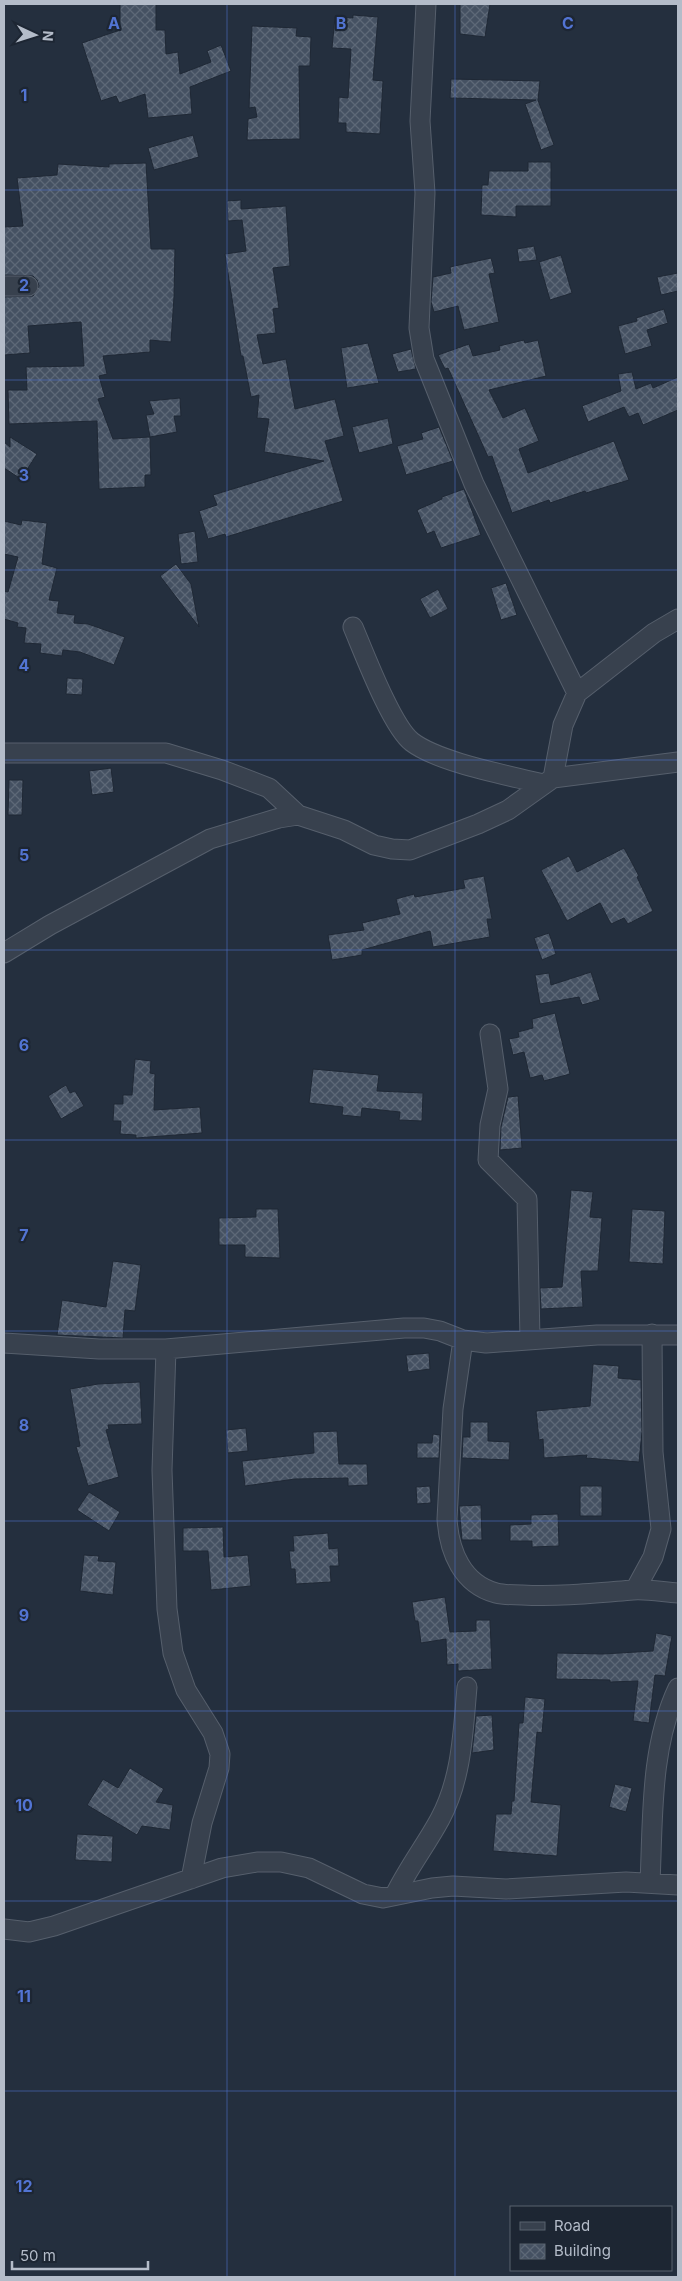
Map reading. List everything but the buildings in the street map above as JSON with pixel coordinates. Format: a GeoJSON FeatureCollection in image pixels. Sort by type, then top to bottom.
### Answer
{"type":"FeatureCollection","features":[{"type":"Feature","properties":{"kind":"street"},"geometry":{"type":"LineString","coordinates":[[426,4],[420,121],[424,193],[419,328],[424,360],[474,484],[577,693]]}},
{"type":"Feature","properties":{"kind":"street"},"geometry":{"type":"LineString","coordinates":[[4,286],[28,286]]}},
{"type":"Feature","properties":{"kind":"street"},"geometry":{"type":"LineString","coordinates":[[4,753],[166,753],[222,770],[269,788],[298,815],[344,830],[374,845],[410,850],[478,824],[508,810],[548,781],[563,725],[577,693],[654,633],[678,619]]}},
{"type":"Feature","properties":{"kind":"street"},"geometry":{"type":"LineString","coordinates":[[353,627],[393,717],[411,741],[440,756],[548,781],[678,762]]}},
{"type":"Feature","properties":{"kind":"street"},"geometry":{"type":"LineString","coordinates":[[4,953],[50,925],[210,838],[279,818],[298,815]]}},
{"type":"Feature","properties":{"kind":"street"},"geometry":{"type":"LineString","coordinates":[[490,1034],[498,1089],[490,1125],[488,1160],[527,1199],[530,1339]]}},
{"type":"Feature","properties":{"kind":"street"},"geometry":{"type":"LineString","coordinates":[[4,1343],[99,1349],[166,1349],[404,1328],[440,1331],[463,1340],[486,1343],[597,1335],[678,1335]]}},
{"type":"Feature","properties":{"kind":"street"},"geometry":{"type":"LineString","coordinates":[[635,1590],[653,1557],[661,1529],[653,1452],[652,1334]]}},
{"type":"Feature","properties":{"kind":"street"},"geometry":{"type":"LineString","coordinates":[[463,1340],[453,1409],[447,1519],[448,1537],[455,1560],[465,1574],[486,1589],[496,1593],[507,1594],[566,1595],[635,1590],[678,1593]]}},
{"type":"Feature","properties":{"kind":"street"},"geometry":{"type":"LineString","coordinates":[[166,1349],[162,1470],[167,1609],[173,1653],[186,1690],[214,1733],[220,1754],[219,1768],[202,1823],[191,1879]]}},
{"type":"Feature","properties":{"kind":"street"},"geometry":{"type":"LineString","coordinates":[[395,1895],[405,1873],[440,1818],[452,1793],[459,1769],[467,1687]]}},
{"type":"Feature","properties":{"kind":"street"},"geometry":{"type":"LineString","coordinates":[[650,1883],[654,1805],[661,1738],[670,1704],[678,1688]]}},
{"type":"Feature","properties":{"kind":"street"},"geometry":{"type":"LineString","coordinates":[[4,1929],[29,1932],[54,1926],[222,1868],[257,1862],[281,1862],[309,1868],[362,1894],[382,1898],[453,1886],[506,1889],[588,1883],[678,1885]]}}]}
